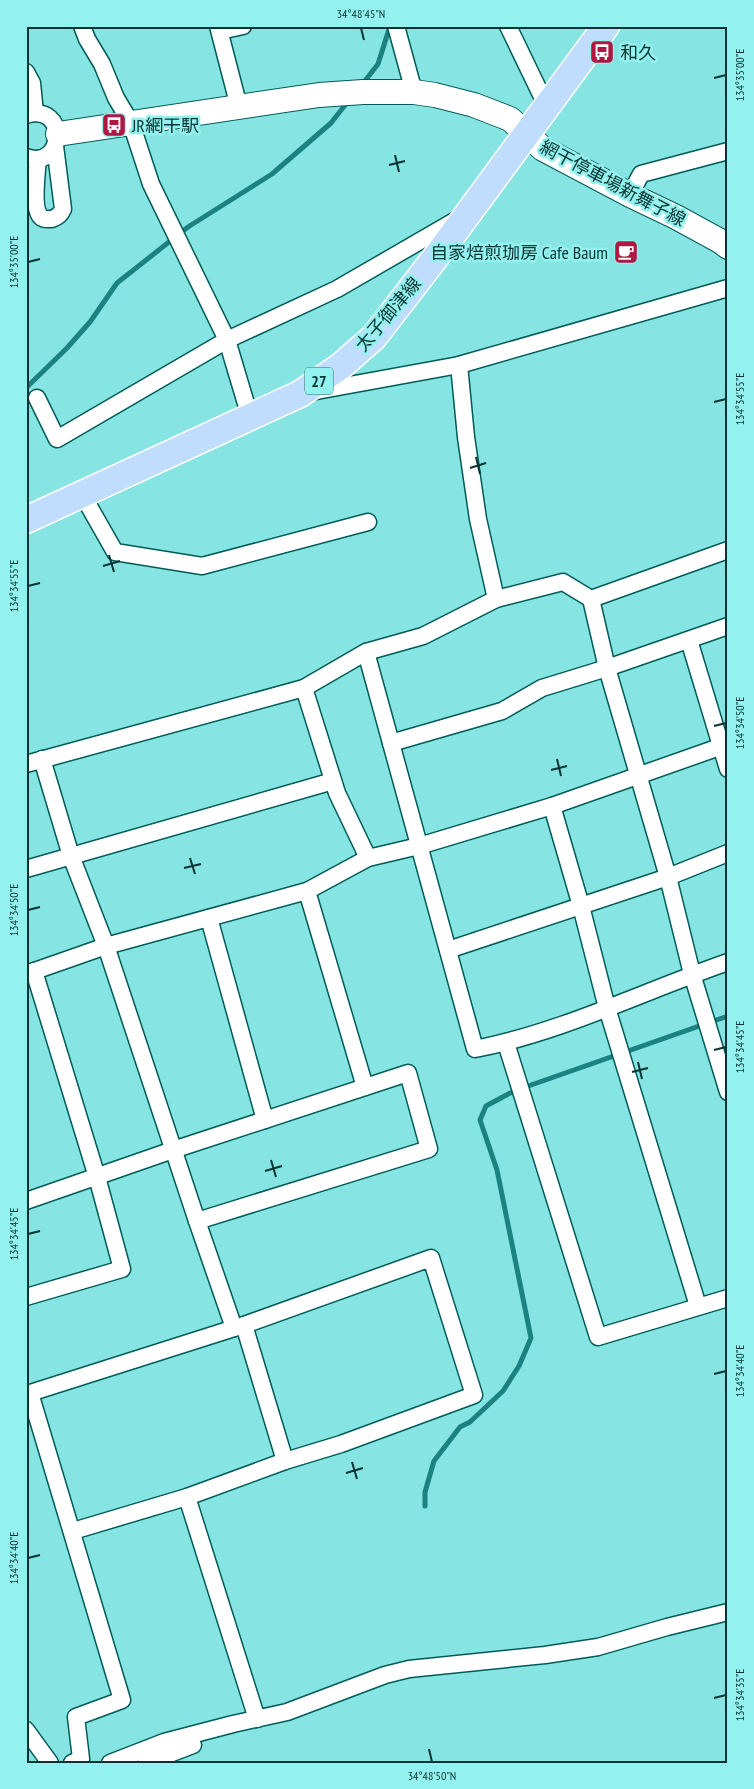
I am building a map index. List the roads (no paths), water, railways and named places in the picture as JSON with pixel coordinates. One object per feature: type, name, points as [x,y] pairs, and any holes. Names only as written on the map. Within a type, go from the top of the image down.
[{"type":"main road","name":"太子御津線","points":[[26,520],[300,394],[341,366],[374,337],[606,26]]},
{"type":"main road","name":"網干停車場新舞子線","points":[[56,140],[131,123],[319,95],[363,92],[414,92],[456,99],[510,119],[543,149],[630,195],[676,216],[728,247]]},
{"type":"street","points":[[82,26],[87,39],[102,64],[116,98],[131,123],[152,184],[227,340],[250,417]]},
{"type":"street","points":[[239,107],[219,29],[243,26]]},
{"type":"street","points":[[396,26],[414,92]]},
{"type":"street","points":[[508,26],[547,107]]},
{"type":"street","points":[[26,72],[32,84],[31,114],[48,117],[53,122],[56,140],[63,209],[61,214],[54,218],[44,219],[40,217],[37,209],[32,158],[45,156],[56,140]]},
{"type":"street","points":[[630,195],[641,174],[728,151]]},
{"type":"street","points":[[37,398],[57,439],[227,340],[337,289],[468,213]]},
{"type":"street","points":[[300,394],[459,365],[728,288]]},
{"type":"street","points":[[459,365],[466,438],[478,519],[496,598]]},
{"type":"street","points":[[82,494],[115,552],[202,566],[368,522]]},
{"type":"street","points":[[591,599],[728,550]]},
{"type":"street","points":[[285,1461],[239,1327],[197,1221],[106,946],[34,761],[304,688],[366,652],[423,636],[496,598],[563,582],[591,599],[607,668],[668,877],[692,974],[728,1092]]},
{"type":"street","points":[[390,743],[502,711],[542,688],[607,668],[728,626]]},
{"type":"street","points":[[689,640],[724,745],[728,769]]},
{"type":"street","points":[[366,652],[475,1049],[506,1043],[607,1008],[692,974],[728,962]]},
{"type":"street","points":[[304,688],[337,792],[368,858]]},
{"type":"street","points":[[26,1297],[122,1269],[97,1177],[30,972],[106,946],[307,891],[368,858],[419,846],[552,806],[724,745]]},
{"type":"street","points":[[26,869],[333,781]]},
{"type":"street","points":[[552,806],[581,906],[607,1008],[698,1306]]},
{"type":"street","points":[[448,950],[668,877],[728,853]]},
{"type":"street","points":[[307,891],[365,1087]]},
{"type":"street","points":[[209,918],[265,1120]]},
{"type":"street","points":[[506,1043],[598,1337],[728,1298]]},
{"type":"street","points":[[26,1201],[173,1150],[408,1073],[429,1149],[197,1221]]},
{"type":"street","points":[[72,1531],[187,1496],[285,1461],[341,1444],[474,1395],[431,1258],[239,1327],[30,1393],[122,1700],[76,1717],[81,1759],[72,1763]]},
{"type":"street","points":[[187,1496],[257,1719]]},
{"type":"street","points":[[110,1763],[164,1742],[287,1712],[385,1675],[409,1669],[545,1655],[598,1647],[728,1612]]},
{"type":"street","points":[[146,1763],[179,1749],[244,1729],[257,1719]]},
{"type":"street","points":[[26,1730],[50,1763]]},
{"type":"waterway","points":[[361,86],[378,64],[390,26]]},
{"type":"waterway","points":[[26,388],[67,348],[90,322],[117,283],[188,227],[272,174],[331,123],[349,100]]},
{"type":"waterway","points":[[425,1506],[425,1492],[434,1461],[460,1427],[470,1422],[503,1391],[519,1366],[531,1338],[497,1170],[480,1120],[486,1106],[514,1091],[728,1016]]},
{"type":"place","name":"和久","points":[[602,52]]},
{"type":"place","name":"JR網干駅","points":[[114,125]]},
{"type":"place","name":"自家焙煎珈房 Cafe Baum","points":[[626,252]]}]
